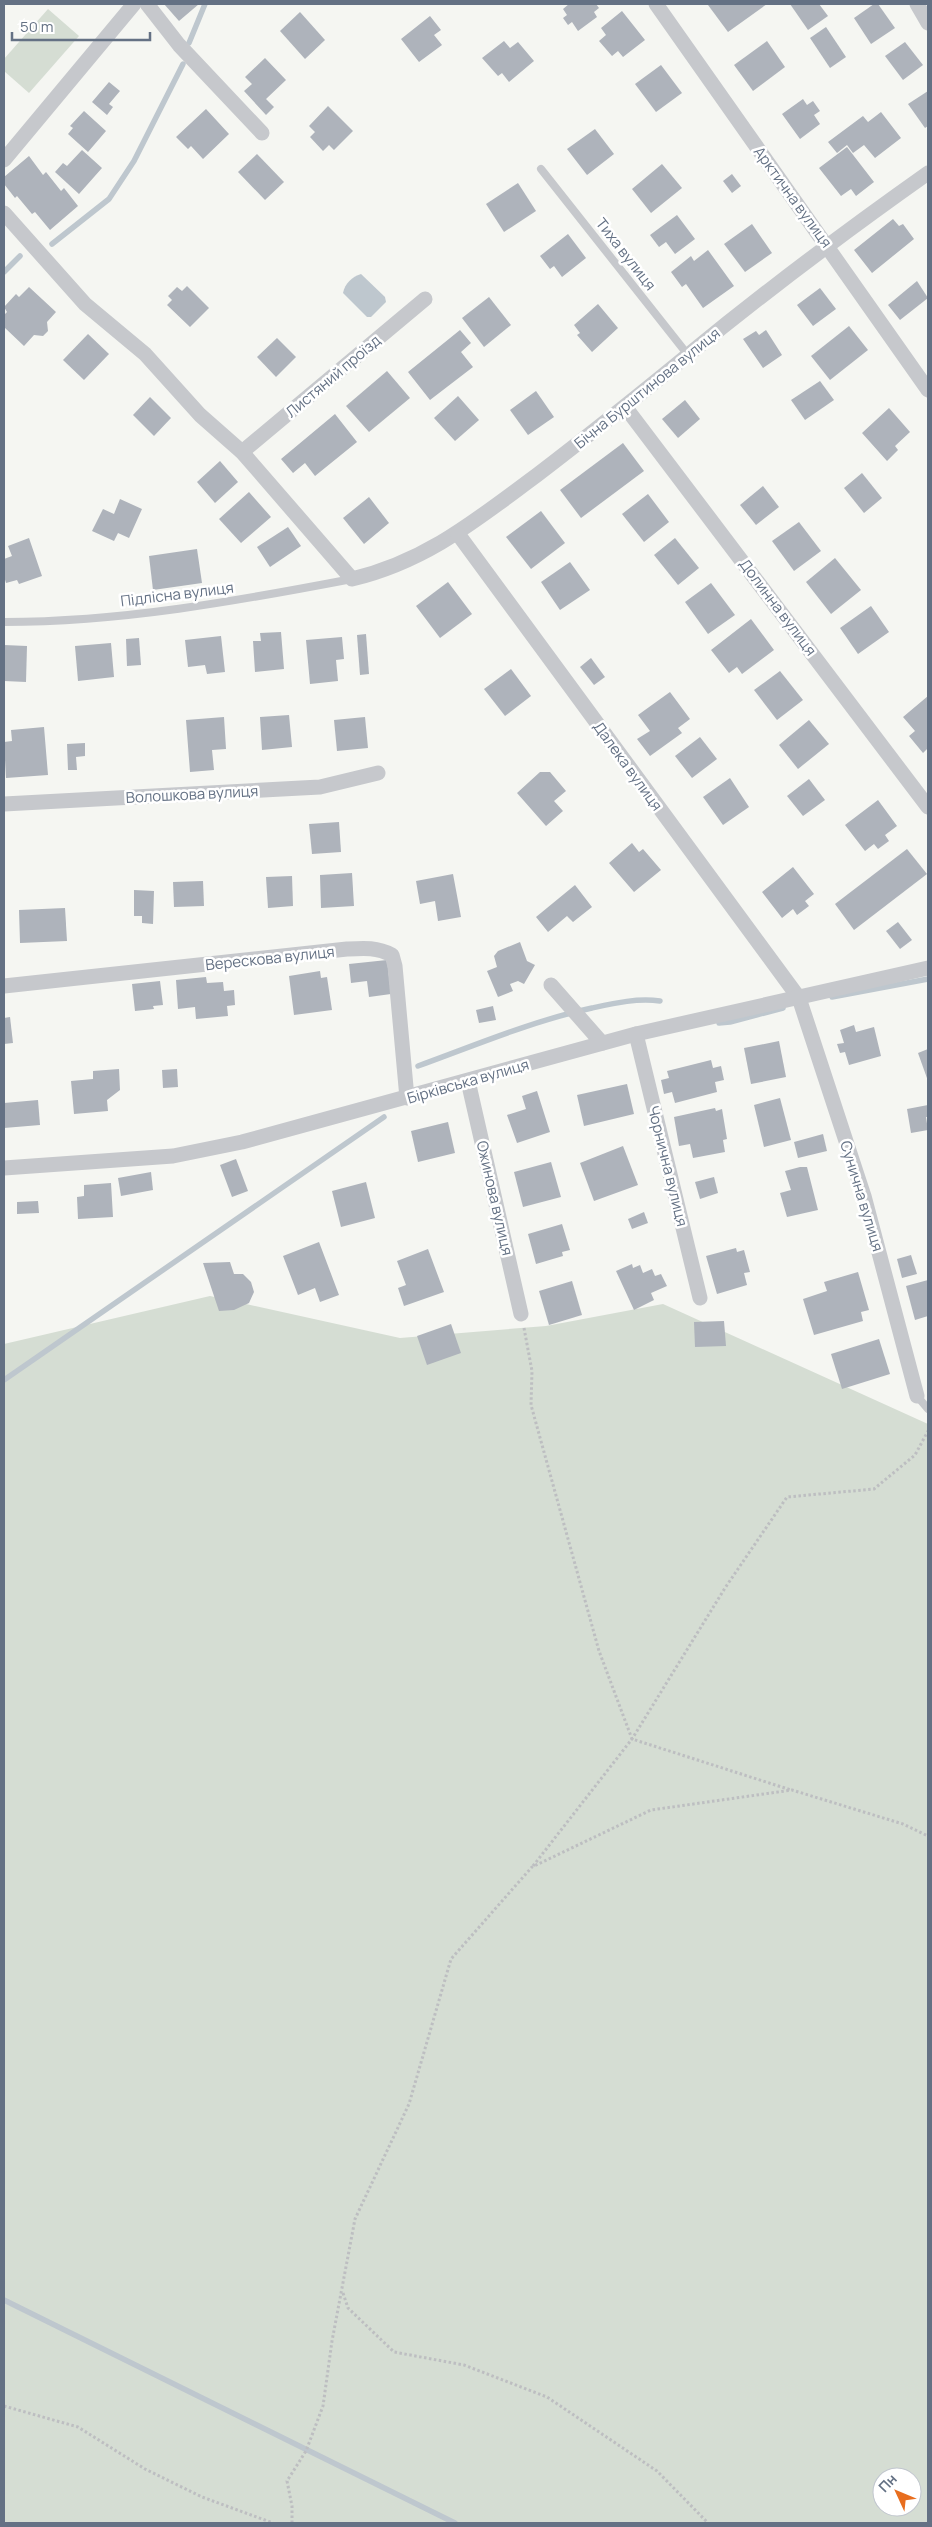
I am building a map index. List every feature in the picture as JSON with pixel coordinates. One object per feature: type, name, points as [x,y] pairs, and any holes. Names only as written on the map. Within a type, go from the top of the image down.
[{"type":"street","points":[[4,160],[134,4]]},
{"type":"street","points":[[147,4],[179,45],[262,133]]},
{"type":"street","name":"Арктична вулиця","points":[[656,4],[827,244],[928,390]]},
{"type":"street","points":[[916,4],[928,22]]},
{"type":"street","name":"Бічна Бурштинова вулиця","points":[[352,579],[380,572],[420,555],[458,534],[626,408],[688,355],[827,244],[928,173]]},
{"type":"street","points":[[4,213],[85,304],[144,354],[200,415],[242,452],[352,579]]},
{"type":"street","name":"Листяний проїзд","points":[[242,452],[424,299]]},
{"type":"street","name":"Долинна вулиця","points":[[626,408],[928,808]]},
{"type":"street","name":"Далека вулиця","points":[[458,534],[799,998]]},
{"type":"street","name":"Волошкова вулиця","points":[[4,804],[320,787],[378,773]]},
{"type":"street","name":"Верескова вулиця","points":[[4,986],[347,949],[366,948],[382,950],[392,956],[395,966],[407,1098]]},
{"type":"street","name":"Бірківська вулиця","points":[[4,1168],[173,1156],[242,1142],[636,1034],[928,968]]},
{"type":"street","points":[[551,985],[602,1043]]},
{"type":"street","name":"Сунична вулиця","points":[[799,998],[864,1196],[918,1396]]},
{"type":"street","name":"Чорнична вулиця","points":[[636,1034],[700,1298]]},
{"type":"street","name":"Ожинова вулиця","points":[[468,1081],[521,1314]]},
{"type":"lane","name":"Тиха вулиця","points":[[541,169],[688,355]]},
{"type":"lane","name":"Підлісна вулиця","points":[[4,622],[87,619],[239,601],[352,579]]},
{"type":"lane","points":[[918,1396],[928,1409]]},
{"type":"path","points":[[521,1314],[532,1371],[531,1406],[599,1651],[632,1739]]},
{"type":"path","points":[[292,2523],[292,2506],[288,2480],[306,2451],[323,2406],[332,2341],[343,2292],[355,2219],[409,2104],[452,1959],[532,1866],[632,1739],[726,1588],[787,1496],[874,1489],[915,1455],[928,1430]]},
{"type":"path","points":[[632,1739],[903,1824],[928,1836]]},
{"type":"path","points":[[532,1866],[651,1810],[792,1790]]},
{"type":"path","points":[[343,2292],[348,2308],[394,2352],[464,2365],[547,2397],[594,2431],[657,2471],[708,2523]]},
{"type":"path","points":[[4,2406],[78,2428],[145,2469],[194,2493],[273,2523]]},
{"type":"shaded area","points":[[48,9],[79,36],[29,93],[4,71],[4,59]]},
{"type":"shaded area","points":[[361,274],[385,297],[386,302],[371,317],[367,317],[343,293],[349,281]]},
{"type":"shaded area","points":[[210,1296],[400,1338],[546,1326],[663,1304],[928,1424],[928,2523],[4,2523],[4,1344]]},
{"type":"building","points":[[164,4],[199,4],[179,21]]},
{"type":"building","points":[[569,4],[596,4],[599,8],[594,12],[597,17],[578,31],[572,22],[568,25],[563,18],[567,15],[563,9]]},
{"type":"building","points":[[767,4],[728,32],[708,5]]},
{"type":"building","points":[[790,4],[819,4],[828,16],[808,30]]},
{"type":"building","points":[[874,4],[878,4],[895,28],[871,44],[854,18]]},
{"type":"building","points":[[622,11],[645,40],[623,57],[618,51],[612,56],[599,41],[606,35],[601,28]]},
{"type":"building","points":[[300,12],[325,40],[305,59],[280,31]]},
{"type":"building","points":[[430,16],[441,30],[434,35],[442,45],[419,62],[401,39]]},
{"type":"building","points":[[826,27],[846,57],[830,68],[810,38]]},
{"type":"building","points":[[504,41],[510,48],[518,42],[534,61],[509,82],[502,73],[498,76],[482,58]]},
{"type":"building","points":[[767,41],[785,67],[753,91],[734,65]]},
{"type":"building","points":[[905,42],[923,65],[903,80],[885,56]]},
{"type":"building","points":[[265,58],[286,80],[266,99],[274,107],[266,115],[244,91],[252,84],[245,77]]},
{"type":"building","points":[[661,65],[682,93],[656,112],[635,84]]},
{"type":"building","points":[[109,82],[120,91],[109,104],[113,107],[107,115],[92,102]]},
{"type":"building","points":[[928,91],[928,126],[925,128],[908,104]]},
{"type":"building","points":[[803,99],[807,105],[813,101],[820,111],[814,115],[820,124],[800,139],[782,114]]},
{"type":"building","points":[[328,106],[353,131],[334,150],[329,145],[323,151],[310,137],[315,132],[309,126]]},
{"type":"building","points":[[206,109],[229,134],[203,159],[191,146],[188,149],[176,137]]},
{"type":"building","points":[[84,111],[106,131],[88,152],[68,134],[73,128],[70,126]]},
{"type":"building","points":[[881,112],[901,138],[875,158],[864,145],[853,153],[847,145],[837,153],[828,142],[863,116],[868,122]]},
{"type":"building","points":[[595,129],[614,154],[587,175],[567,149]]},
{"type":"building","points":[[847,147],[874,182],[856,196],[851,189],[841,196],[819,168]]},
{"type":"building","points":[[82,150],[102,168],[79,194],[55,172],[63,163],[67,166]]},
{"type":"building","points":[[257,154],[284,182],[265,200],[238,172]]},
{"type":"building","points":[[29,156],[43,175],[46,172],[61,191],[64,188],[78,206],[50,230],[35,212],[32,214],[17,196],[15,198],[4,184],[4,177]]},
{"type":"building","points":[[662,164],[682,188],[651,213],[632,189]]},
{"type":"building","points":[[732,174],[741,186],[732,193],[723,181]]},
{"type":"building","points":[[518,183],[536,211],[504,232],[486,204]]},
{"type":"building","points":[[677,215],[695,239],[675,254],[666,242],[659,247],[650,235]]},
{"type":"building","points":[[893,219],[899,226],[903,224],[914,239],[872,273],[854,250]]},
{"type":"building","points":[[752,224],[772,253],[745,272],[724,244]]},
{"type":"building","points":[[568,234],[586,258],[562,277],[554,266],[550,269],[540,256]]},
{"type":"building","points":[[708,250],[734,286],[703,308],[686,284],[682,287],[671,272],[691,256],[694,261]]},
{"type":"building","points":[[917,281],[928,298],[900,320],[888,305]]},
{"type":"building","points":[[187,286],[209,308],[190,327],[167,305],[172,300],[168,296],[177,287],[182,291]]},
{"type":"building","points":[[29,287],[56,312],[47,322],[48,331],[43,336],[34,335],[24,346],[4,327],[4,315],[7,312],[4,307],[16,294],[19,297]]},
{"type":"building","points":[[820,288],[836,309],[813,326],[797,305]]},
{"type":"building","points":[[489,297],[511,325],[484,347],[462,318]]},
{"type":"building","points":[[598,304],[618,328],[592,352],[577,335],[580,333],[574,325]]},
{"type":"building","points":[[849,326],[868,350],[830,380],[811,356]]},
{"type":"building","points":[[460,330],[471,343],[461,352],[473,367],[430,400],[408,372]]},
{"type":"building","points":[[766,330],[782,355],[763,368],[743,339],[756,331],[759,335]]},
{"type":"building","points":[[88,334],[109,354],[84,380],[63,360]]},
{"type":"building","points":[[277,338],[296,357],[276,377],[257,357]]},
{"type":"building","points":[[387,371],[410,398],[369,432],[346,406]]},
{"type":"building","points":[[820,381],[834,400],[805,420],[791,400]]},
{"type":"building","points":[[536,391],[554,417],[528,435],[510,410]]},
{"type":"building","points":[[458,396],[479,420],[455,441],[434,418]]},
{"type":"building","points":[[150,397],[171,418],[154,436],[133,415]]},
{"type":"building","points":[[685,400],[700,419],[678,438],[662,419]]},
{"type":"building","points":[[889,408],[910,432],[895,446],[898,450],[887,461],[862,433]]},
{"type":"building","points":[[335,414],[357,442],[315,476],[305,463],[293,473],[281,459]]},
{"type":"building","points":[[623,443],[644,471],[581,518],[560,490]]},
{"type":"building","points":[[220,461],[238,482],[215,503],[197,482]]},
{"type":"building","points":[[862,473],[882,498],[864,513],[844,488]]},
{"type":"building","points":[[763,486],[779,507],[756,525],[740,505]]},
{"type":"building","points":[[249,492],[271,517],[241,543],[219,519]]},
{"type":"building","points":[[648,494],[669,522],[644,542],[622,514]]},
{"type":"building","points":[[369,497],[389,523],[364,544],[343,518]]},
{"type":"building","points":[[120,499],[142,509],[129,538],[118,533],[114,541],[92,531],[103,509],[114,514]]},
{"type":"building","points":[[541,511],[565,543],[531,569],[506,537]]},
{"type":"building","points":[[799,522],[821,551],[794,571],[772,541]]},
{"type":"building","points":[[288,527],[301,546],[270,567],[257,547]]},
{"type":"building","points":[[29,538],[42,576],[19,584],[17,580],[6,583],[4,559],[12,556],[8,546]]},
{"type":"building","points":[[675,538],[699,568],[678,585],[654,555]]},
{"type":"building","points":[[197,549],[202,583],[153,590],[149,556]]},
{"type":"building","points":[[835,558],[861,590],[831,614],[806,582]]},
{"type":"building","points":[[570,562],[590,590],[560,610],[541,582]]},
{"type":"building","points":[[448,582],[472,614],[440,638],[416,606]]},
{"type":"building","points":[[711,583],[735,615],[708,634],[685,602]]},
{"type":"building","points":[[871,606],[889,632],[858,654],[840,628]]},
{"type":"building","points":[[751,619],[774,650],[742,674],[737,667],[729,673],[711,650]]},
{"type":"building","points":[[281,632],[284,669],[255,672],[253,641],[261,641],[260,633]]},
{"type":"building","points":[[366,634],[369,674],[360,675],[357,635]]},
{"type":"building","points":[[221,636],[225,672],[207,674],[205,665],[188,667],[185,640]]},
{"type":"building","points":[[342,637],[344,659],[336,660],[338,681],[310,684],[306,640]]},
{"type":"building","points":[[139,638],[141,665],[127,666],[126,639]]},
{"type":"building","points":[[111,643],[114,677],[78,681],[75,646]]},
{"type":"building","points":[[4,645],[27,646],[26,682],[4,681]]},
{"type":"building","points":[[591,658],[605,677],[594,685],[580,667]]},
{"type":"building","points":[[511,669],[531,696],[505,716],[484,689]]},
{"type":"building","points":[[780,671],[803,700],[777,720],[754,690]]},
{"type":"building","points":[[670,692],[690,719],[678,728],[682,733],[650,756],[637,739],[650,731],[638,715]]},
{"type":"building","points":[[928,696],[928,748],[923,753],[909,736],[915,731],[903,717]]},
{"type":"building","points":[[289,715],[292,747],[262,750],[260,717]]},
{"type":"building","points":[[224,717],[226,749],[212,750],[214,770],[190,772],[186,720]]},
{"type":"building","points":[[365,717],[368,748],[337,751],[334,720]]},
{"type":"building","points":[[809,720],[829,744],[798,769],[779,745]]},
{"type":"building","points":[[44,727],[48,775],[6,778],[4,742],[12,741],[11,730]]},
{"type":"building","points":[[700,737],[717,759],[692,778],[675,756]]},
{"type":"building","points":[[85,743],[85,756],[76,757],[77,770],[68,770],[67,744]]},
{"type":"building","points":[[540,772],[550,772],[566,791],[554,801],[563,811],[546,826],[517,793]]},
{"type":"building","points":[[730,778],[749,807],[723,825],[703,797]]},
{"type":"building","points":[[809,779],[825,800],[803,816],[787,796]]},
{"type":"building","points":[[878,800],[897,826],[885,835],[889,841],[878,849],[874,844],[865,851],[845,825]]},
{"type":"building","points":[[339,822],[341,852],[312,854],[309,824]]},
{"type":"building","points":[[632,843],[639,852],[643,849],[661,870],[634,892],[609,863]]},
{"type":"building","points":[[907,849],[927,874],[854,930],[835,904]]},
{"type":"building","points":[[793,867],[814,894],[805,901],[809,906],[797,915],[793,909],[782,918],[762,892]]},
{"type":"building","points":[[352,873],[354,906],[321,908],[320,875]]},
{"type":"building","points":[[453,874],[461,917],[438,921],[435,901],[420,904],[416,881]]},
{"type":"building","points":[[292,876],[293,906],[268,908],[266,877]]},
{"type":"building","points":[[203,881],[204,906],[174,907],[173,882]]},
{"type":"building","points":[[575,885],[592,907],[573,922],[567,916],[548,932],[536,917]]},
{"type":"building","points":[[134,890],[154,891],[153,924],[142,923],[142,916],[134,916]]},
{"type":"building","points":[[65,908],[67,941],[20,943],[19,910]]},
{"type":"building","points":[[898,922],[912,940],[900,949],[886,931]]},
{"type":"building","points":[[520,942],[527,961],[535,965],[524,984],[518,981],[510,984],[513,991],[498,997],[487,971],[497,967],[494,956],[498,951]]},
{"type":"building","points":[[387,960],[391,994],[369,997],[367,981],[351,983],[349,964]]},
{"type":"building","points":[[320,971],[321,978],[327,977],[332,1010],[294,1015],[289,976]]},
{"type":"building","points":[[206,977],[207,983],[223,982],[224,991],[234,990],[235,1005],[227,1006],[228,1016],[196,1019],[195,1007],[178,1009],[176,980]]},
{"type":"building","points":[[160,981],[163,1005],[153,1006],[154,1009],[135,1011],[132,984]]},
{"type":"building","points":[[493,1006],[496,1020],[479,1023],[476,1010]]},
{"type":"building","points":[[10,1017],[13,1043],[4,1044],[4,1018]]},
{"type":"building","points":[[854,1025],[856,1032],[874,1027],[881,1056],[849,1065],[845,1052],[840,1053],[837,1044],[844,1043],[840,1030]]},
{"type":"building","points":[[779,1041],[786,1077],[751,1084],[744,1048]]},
{"type":"building","points":[[928,1049],[928,1081],[918,1053]]},
{"type":"building","points":[[711,1060],[713,1068],[721,1066],[724,1080],[715,1082],[717,1092],[675,1103],[672,1092],[664,1094],[661,1080],[669,1078],[667,1071]]},
{"type":"building","points":[[119,1069],[120,1090],[107,1100],[108,1111],[74,1114],[71,1081],[93,1079],[93,1071]]},
{"type":"building","points":[[177,1069],[178,1087],[163,1088],[162,1070]]},
{"type":"building","points":[[627,1084],[634,1114],[584,1126],[577,1095]]},
{"type":"building","points":[[537,1091],[550,1132],[517,1143],[507,1115],[526,1109],[522,1096]]},
{"type":"building","points":[[780,1098],[791,1140],[764,1147],[754,1105]]},
{"type":"building","points":[[38,1100],[40,1125],[4,1128],[4,1103]]},
{"type":"building","points":[[928,1105],[928,1117],[926,1117],[928,1130],[911,1133],[907,1109]]},
{"type":"building","points":[[715,1108],[716,1111],[722,1109],[727,1139],[723,1140],[725,1152],[693,1158],[690,1144],[679,1146],[674,1117]]},
{"type":"building","points":[[448,1122],[455,1153],[418,1162],[411,1131]]},
{"type":"building","points":[[823,1134],[827,1151],[798,1158],[794,1142]]},
{"type":"building","points":[[623,1146],[638,1185],[594,1201],[580,1163]]},
{"type":"building","points":[[236,1159],[248,1191],[232,1197],[220,1165]]},
{"type":"building","points":[[551,1162],[561,1197],[523,1207],[514,1172]]},
{"type":"building","points":[[807,1167],[818,1210],[787,1217],[780,1193],[791,1190],[785,1171]]},
{"type":"building","points":[[151,1172],[153,1190],[121,1196],[118,1178]]},
{"type":"building","points":[[714,1177],[718,1193],[700,1199],[695,1182]]},
{"type":"building","points":[[366,1182],[375,1218],[341,1227],[332,1191]]},
{"type":"building","points":[[111,1183],[113,1217],[78,1219],[77,1197],[84,1196],[84,1185]]},
{"type":"building","points":[[38,1201],[39,1213],[17,1214],[17,1202]]},
{"type":"building","points":[[644,1212],[648,1223],[632,1229],[628,1219]]},
{"type":"building","points":[[562,1224],[570,1250],[562,1252],[563,1256],[536,1264],[528,1234]]},
{"type":"building","points":[[319,1242],[339,1295],[320,1302],[315,1288],[298,1295],[283,1256]]},
{"type":"building","points":[[736,1248],[737,1252],[744,1250],[750,1272],[744,1273],[747,1285],[717,1294],[706,1256]]},
{"type":"building","points":[[428,1249],[444,1292],[404,1306],[398,1288],[406,1285],[397,1261]]},
{"type":"building","points":[[911,1255],[917,1274],[902,1278],[897,1259]]},
{"type":"building","points":[[230,1262],[234,1274],[243,1274],[251,1282],[254,1292],[249,1303],[234,1310],[219,1311],[203,1263]]},
{"type":"building","points":[[632,1264],[633,1268],[640,1265],[643,1273],[652,1269],[655,1276],[661,1274],[667,1286],[651,1293],[654,1300],[634,1310],[616,1271]]},
{"type":"building","points":[[858,1272],[869,1310],[861,1312],[863,1321],[814,1335],[803,1299],[827,1291],[824,1282]]},
{"type":"building","points":[[928,1280],[928,1316],[915,1320],[906,1286]]},
{"type":"building","points":[[572,1281],[582,1315],[549,1325],[539,1291]]},
{"type":"building","points":[[724,1321],[726,1346],[695,1347],[694,1322]]},
{"type":"building","points":[[451,1324],[461,1353],[427,1365],[417,1336]]},
{"type":"building","points":[[879,1339],[890,1374],[842,1389],[831,1354]]},
{"type":"waterway","points":[[189,43],[205,4]]},
{"type":"waterway","points":[[52,244],[109,199],[134,161],[183,64]]},
{"type":"waterway","points":[[4,272],[20,256]]},
{"type":"waterway","points":[[832,997],[928,979]]},
{"type":"waterway","points":[[418,1066],[504,1034],[570,1013],[626,1001],[660,1001]]},
{"type":"waterway","points":[[719,1023],[730,1022],[783,1008]]},
{"type":"waterway","points":[[4,1380],[384,1117]]},
{"type":"waterway","points":[[4,2300],[455,2523]]}]
